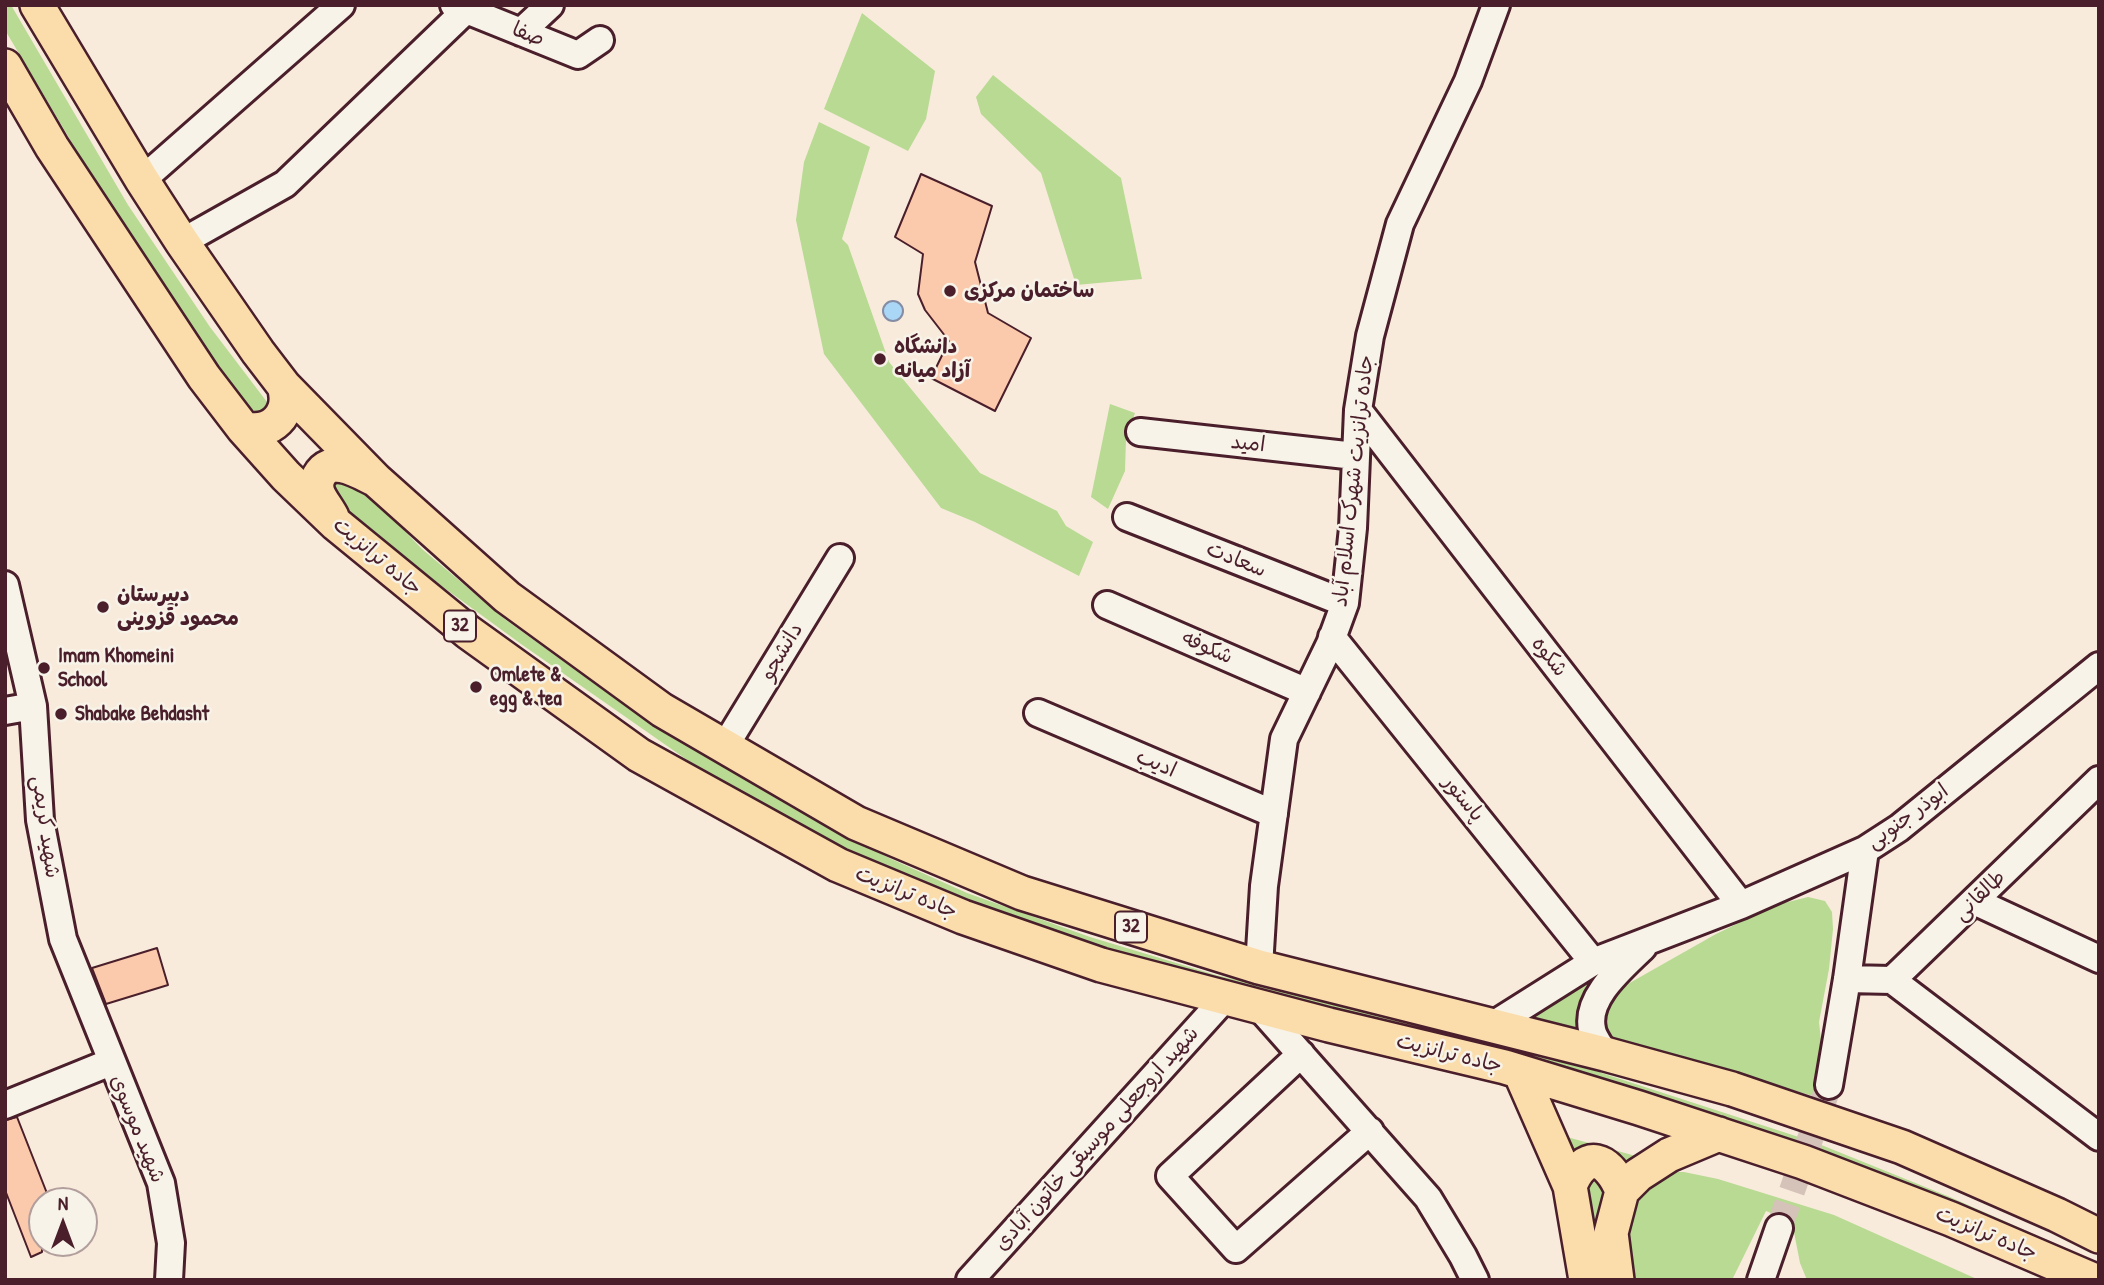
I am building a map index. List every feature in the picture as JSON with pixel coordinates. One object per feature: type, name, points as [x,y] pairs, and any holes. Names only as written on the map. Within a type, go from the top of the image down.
[{"type":"main road","name":"جاده ترانزیت","points":[[39,6],[142,180],[182,242],[284,386],[376,480],[507,597],[662,710],[856,823],[1022,893],[1259,967],[1493,1025],[1732,1089],[1902,1147],[2099,1236]]},
{"type":"main road","name":"جاده ترانزیت","points":[[5,66],[66,169],[204,377],[243,428],[286,476],[336,524],[468,632],[639,755],[838,865],[963,916],[1101,965],[1520,1072],[1803,1162],[1951,1219],[2093,1280]]},
{"type":"main road","points":[[243,428],[266,429],[279,420],[286,408],[284,386]]},
{"type":"main road","points":[[336,524],[317,490],[320,474],[327,468],[340,465],[376,480]]},
{"type":"main road","points":[[1520,1072],[1570,1186],[1586,1280]]},
{"type":"main road","points":[[1617,1280],[1611,1233],[1622,1191],[1638,1175],[1670,1155],[1719,1135]]},
{"type":"main road","points":[[1570,1186],[1580,1167],[1599,1162],[1611,1171],[1622,1191]]},
{"type":"street","points":[[142,180],[341,5]]},
{"type":"street","points":[[521,32],[550,5]]},
{"type":"street","name":"جاده ترانزیت شهرک اسلام آباد","points":[[1259,967],[1264,886],[1284,738],[1332,637],[1345,603],[1353,528],[1358,410],[1370,336],[1400,224],[1468,81],[1492,6]]},
{"type":"street","points":[[182,242],[285,184],[460,8]]},
{"type":"street","name":"صفا","points":[[460,8],[578,55],[600,40]]},
{"type":"street","name":"شکوه","points":[[1358,410],[1741,905]]},
{"type":"street","name":"امید","points":[[1140,432],[1356,456]]},
{"type":"street","name":"سعادت","points":[[1127,517],[1345,603]]},
{"type":"street","name":"دانشجو","points":[[725,746],[839,558]]},
{"type":"street","name":"شهید کریمی","points":[[5,585],[33,706],[40,820],[63,939],[111,1062]]},
{"type":"street","name":"شکوفه","points":[[1107,605],[1307,692]]},
{"type":"street","name":"پاستور","points":[[1332,637],[1593,962]]},
{"type":"street","name":"ابوذر جنوبی","points":[[1493,1025],[1593,962],[1741,905],[1864,850],[1899,828],[2097,672]]},
{"type":"street","points":[[5,711],[33,706]]},
{"type":"street","name":"ادیب","points":[[1038,713],[1274,814]]},
{"type":"street","name":"طالقانی","points":[[1892,980],[2099,780]]},
{"type":"street","points":[[1829,1085],[1847,979],[1864,850]]},
{"type":"street","points":[[1974,901],[2099,959]]},
{"type":"street","points":[[1605,1054],[1591,1030],[1593,1010],[1606,984],[1652,939]]},
{"type":"street","points":[[1847,979],[1892,980],[2099,1138]]},
{"type":"street","name":"شهید اروجعلی موسیقی خاتون آبادی","points":[[970,1280],[1225,998]]},
{"type":"street","points":[[1258,1006],[1428,1198],[1475,1280]]},
{"type":"street","points":[[1301,1054],[1170,1176],[1236,1249],[1370,1131]]},
{"type":"street","points":[[5,1105],[111,1062]]},
{"type":"street","name":"شهید موسوی","points":[[111,1062],[161,1183],[171,1242],[169,1280]]},
{"type":"street","points":[[1761,1280],[1779,1228]]},
{"type":"green space","points":[[5,5],[11,5],[128,205],[210,327],[267,402],[269,407],[260,414],[247,407],[154,281],[5,30]]},
{"type":"green space","points":[[862,13],[935,71],[926,119],[908,151],[824,109]]},
{"type":"green space","points":[[993,75],[1121,178],[1142,279],[1076,285],[1041,173],[981,114],[976,97]]},
{"type":"green space","points":[[819,122],[870,147],[842,239],[848,245],[889,362],[980,473],[1057,511],[1066,526],[1093,542],[1079,576],[975,522],[941,508],[824,354],[796,220],[804,162]]},
{"type":"green space","points":[[1110,404],[1135,413],[1126,439],[1125,471],[1108,509],[1091,497]]},
{"type":"green space","points":[[330,477],[358,483],[422,549],[506,620],[631,710],[789,806],[889,858],[967,893],[1090,937],[1216,975],[1537,1052],[1814,1142],[1950,1197],[2099,1263],[2099,1275],[1015,922],[866,860],[693,764],[521,644],[432,579],[338,503]]},
{"type":"green space","points":[[1808,897],[1825,901],[1832,912],[1833,929],[1819,1022],[1822,1050],[1813,1096],[1604,1039],[1600,1032],[1606,1006],[1619,989],[1716,934],[1776,905]]},
{"type":"green space","points":[[1607,962],[1584,1040],[1512,1021]]},
{"type":"green space","points":[[1567,1137],[1643,1158],[1631,1167],[1575,1161]]},
{"type":"green space","points":[[1595,1168],[1605,1180],[1600,1280],[1586,1191]]},
{"type":"green space","points":[[1666,1172],[1684,1172],[1718,1179],[1834,1215],[1979,1280],[1807,1280],[1800,1263],[1792,1222],[1766,1211],[1732,1280],[1632,1280],[1625,1250],[1632,1195]]},
{"type":"water","points":[[889,301],[897,301],[903,311],[897,321],[889,321],[883,315],[883,307]]},
{"type":"building","name":"ساختمان مرکزی","points":[[921,174],[992,206],[975,262],[988,313],[1031,338],[995,411],[931,378],[949,341],[925,310],[918,294],[923,254],[895,237]]},
{"type":"building","points":[[157,948],[168,985],[106,1004],[92,968]]},
{"type":"building","points":[[17,1117],[44,1187],[28,1187],[28,1249],[5,1190],[5,1120]]},
{"type":"tunnel","points":[[1779,1228],[1829,1085]]},
{"type":"place","name":"ساختمان مرکزی","points":[[950,291]]},
{"type":"place","name":"دانشگاه آزاد میانه","points":[[880,359]]},
{"type":"place","name":"دبیرستان محمود قزوینی","points":[[103,607]]},
{"type":"place","name":"Imam Khomeini School","points":[[44,668]]},
{"type":"place","name":"Omlete & egg & tea","points":[[476,687]]},
{"type":"place","name":"Shabake Behdasht","points":[[61,714]]}]
